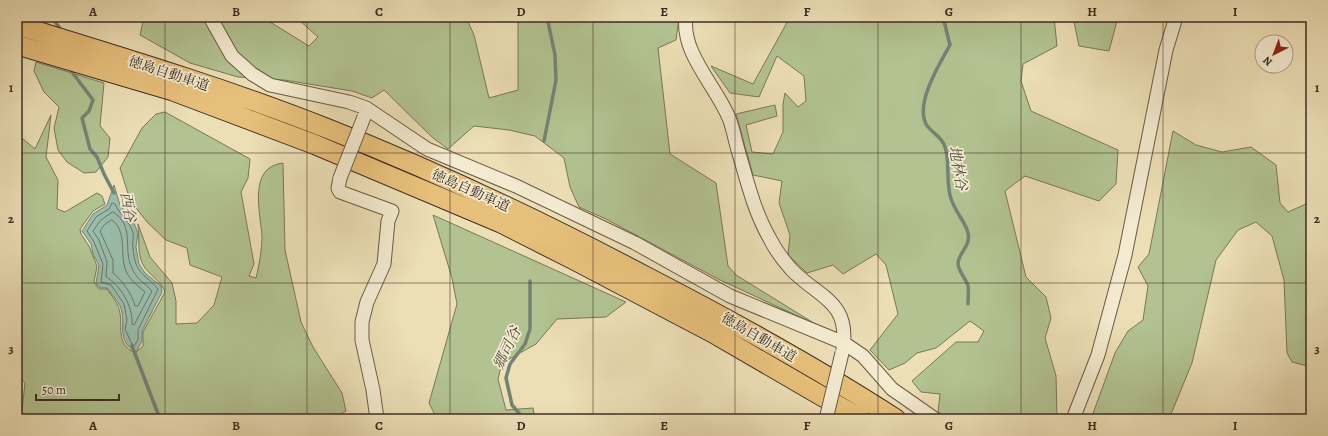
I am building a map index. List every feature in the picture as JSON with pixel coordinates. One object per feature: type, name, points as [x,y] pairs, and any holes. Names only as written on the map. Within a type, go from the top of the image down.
[{"type":"highway","name":"徳島自動車道","points":[[17,25],[176,83],[316,145],[501,223],[713,333],[861,419]]},
{"type":"highway","name":"徳島自動車道","points":[[17,45],[176,83],[324,127],[409,162],[506,205],[728,319],[864,398],[896,419]]},
{"type":"street","points":[[17,25],[24,17]]},
{"type":"street","points":[[210,17],[232,56],[252,74],[270,85],[349,102],[427,149],[516,186],[621,236],[730,296],[863,356],[892,389],[935,419]]},
{"type":"street","points":[[686,17],[685,28],[690,50],[716,91],[729,119],[754,204],[770,239],[791,269],[838,310],[845,327],[843,348],[826,419]]},
{"type":"street","points":[[1073,419],[1098,355],[1125,254],[1166,50],[1176,17]]},
{"type":"street","points":[[365,113],[340,178],[338,188],[340,192],[392,211],[388,221],[384,264],[368,302],[362,322],[362,340],[373,390],[377,419]]},
{"type":"green space","points":[[144,17],[262,17],[309,46],[318,37],[300,21],[301,17],[466,17],[474,35],[489,98],[518,90],[518,17],[679,17],[676,40],[658,48],[670,154],[716,183],[728,266],[736,275],[817,325],[718,279],[606,219],[579,207],[570,187],[564,158],[535,136],[509,130],[474,126],[448,149],[433,138],[384,90],[372,98],[352,91],[284,80],[238,77],[190,63],[140,35]]},
{"type":"green space","points":[[790,17],[1054,17],[1057,46],[1023,64],[1021,81],[1031,111],[1118,150],[1116,184],[1099,201],[1025,176],[1005,191],[1026,277],[1046,297],[1051,318],[1045,338],[1056,376],[1057,419],[950,419],[938,412],[940,394],[921,392],[912,381],[956,342],[978,342],[984,331],[970,321],[936,348],[917,353],[905,363],[889,370],[870,350],[898,314],[886,265],[876,254],[843,274],[833,265],[807,273],[788,255],[790,235],[779,203],[782,181],[753,175],[736,114],[775,105],[777,116],[746,125],[752,152],[773,154],[783,132],[783,104],[785,93],[798,107],[806,101],[804,76],[777,56],[759,97],[730,93],[711,66],[753,84]]},
{"type":"green space","points":[[1073,17],[1118,17],[1109,51],[1079,46]]},
{"type":"green space","points":[[36,62],[104,83],[100,126],[110,138],[108,157],[96,172],[84,173],[67,162],[58,150],[54,128],[59,107],[44,92],[34,71]]},
{"type":"green space","points":[[165,112],[250,159],[248,178],[241,192],[254,264],[249,276],[256,278],[262,241],[259,203],[260,181],[272,166],[283,163],[285,250],[301,322],[313,347],[342,393],[346,411],[332,419],[21,419],[25,383],[17,375],[17,134],[35,149],[51,115],[46,157],[58,180],[57,209],[65,212],[97,193],[102,196],[105,204],[93,211],[80,229],[97,266],[94,282],[99,289],[107,289],[117,304],[120,315],[122,339],[128,349],[135,353],[143,346],[143,332],[165,292],[156,279],[145,268],[140,258],[138,224],[150,257],[172,283],[176,301],[176,324],[197,323],[214,305],[222,277],[190,265],[187,248],[166,240],[147,222],[130,200],[120,168],[142,128],[156,114]]},
{"type":"green space","points":[[1173,131],[1196,145],[1222,152],[1251,147],[1276,165],[1280,203],[1288,212],[1306,204],[1311,208],[1311,367],[1292,362],[1287,353],[1284,280],[1272,236],[1256,222],[1238,230],[1216,260],[1192,363],[1169,419],[1091,419],[1115,353],[1128,331],[1143,320],[1148,286],[1138,267],[1149,254]]},
{"type":"green space","points":[[433,215],[626,302],[606,317],[557,319],[536,344],[502,363],[498,379],[506,410],[533,408],[535,419],[437,419],[429,403],[457,304],[452,278]]},
{"type":"water","points":[[114,185],[120,205],[133,221],[138,233],[136,247],[139,264],[145,273],[161,286],[162,292],[142,331],[142,341],[136,352],[126,342],[124,337],[122,312],[119,304],[107,288],[100,288],[96,283],[99,265],[93,254],[91,244],[82,231],[93,214],[107,205]]},
{"type":"waterway","name":"西谷","points":[[51,17],[63,32]]},
{"type":"waterway","name":"郷司谷","points":[[544,141],[556,80],[555,55],[547,17]]},
{"type":"waterway","name":"地林谷","points":[[939,17],[944,21],[950,45],[930,83],[926,95],[923,115],[926,124],[944,143],[950,195],[968,233],[968,242],[960,256],[958,263],[959,269],[968,286],[968,304]]},
{"type":"waterway","name":"西谷","points":[[69,68],[93,100],[89,111],[82,118],[90,149],[97,157],[114,193]]},
{"type":"waterway","name":"郷司谷","points":[[524,419],[512,405],[506,378],[510,364],[525,344],[530,329],[530,281]]},
{"type":"waterway","name":"西谷","points":[[132,346],[160,419]]}]
